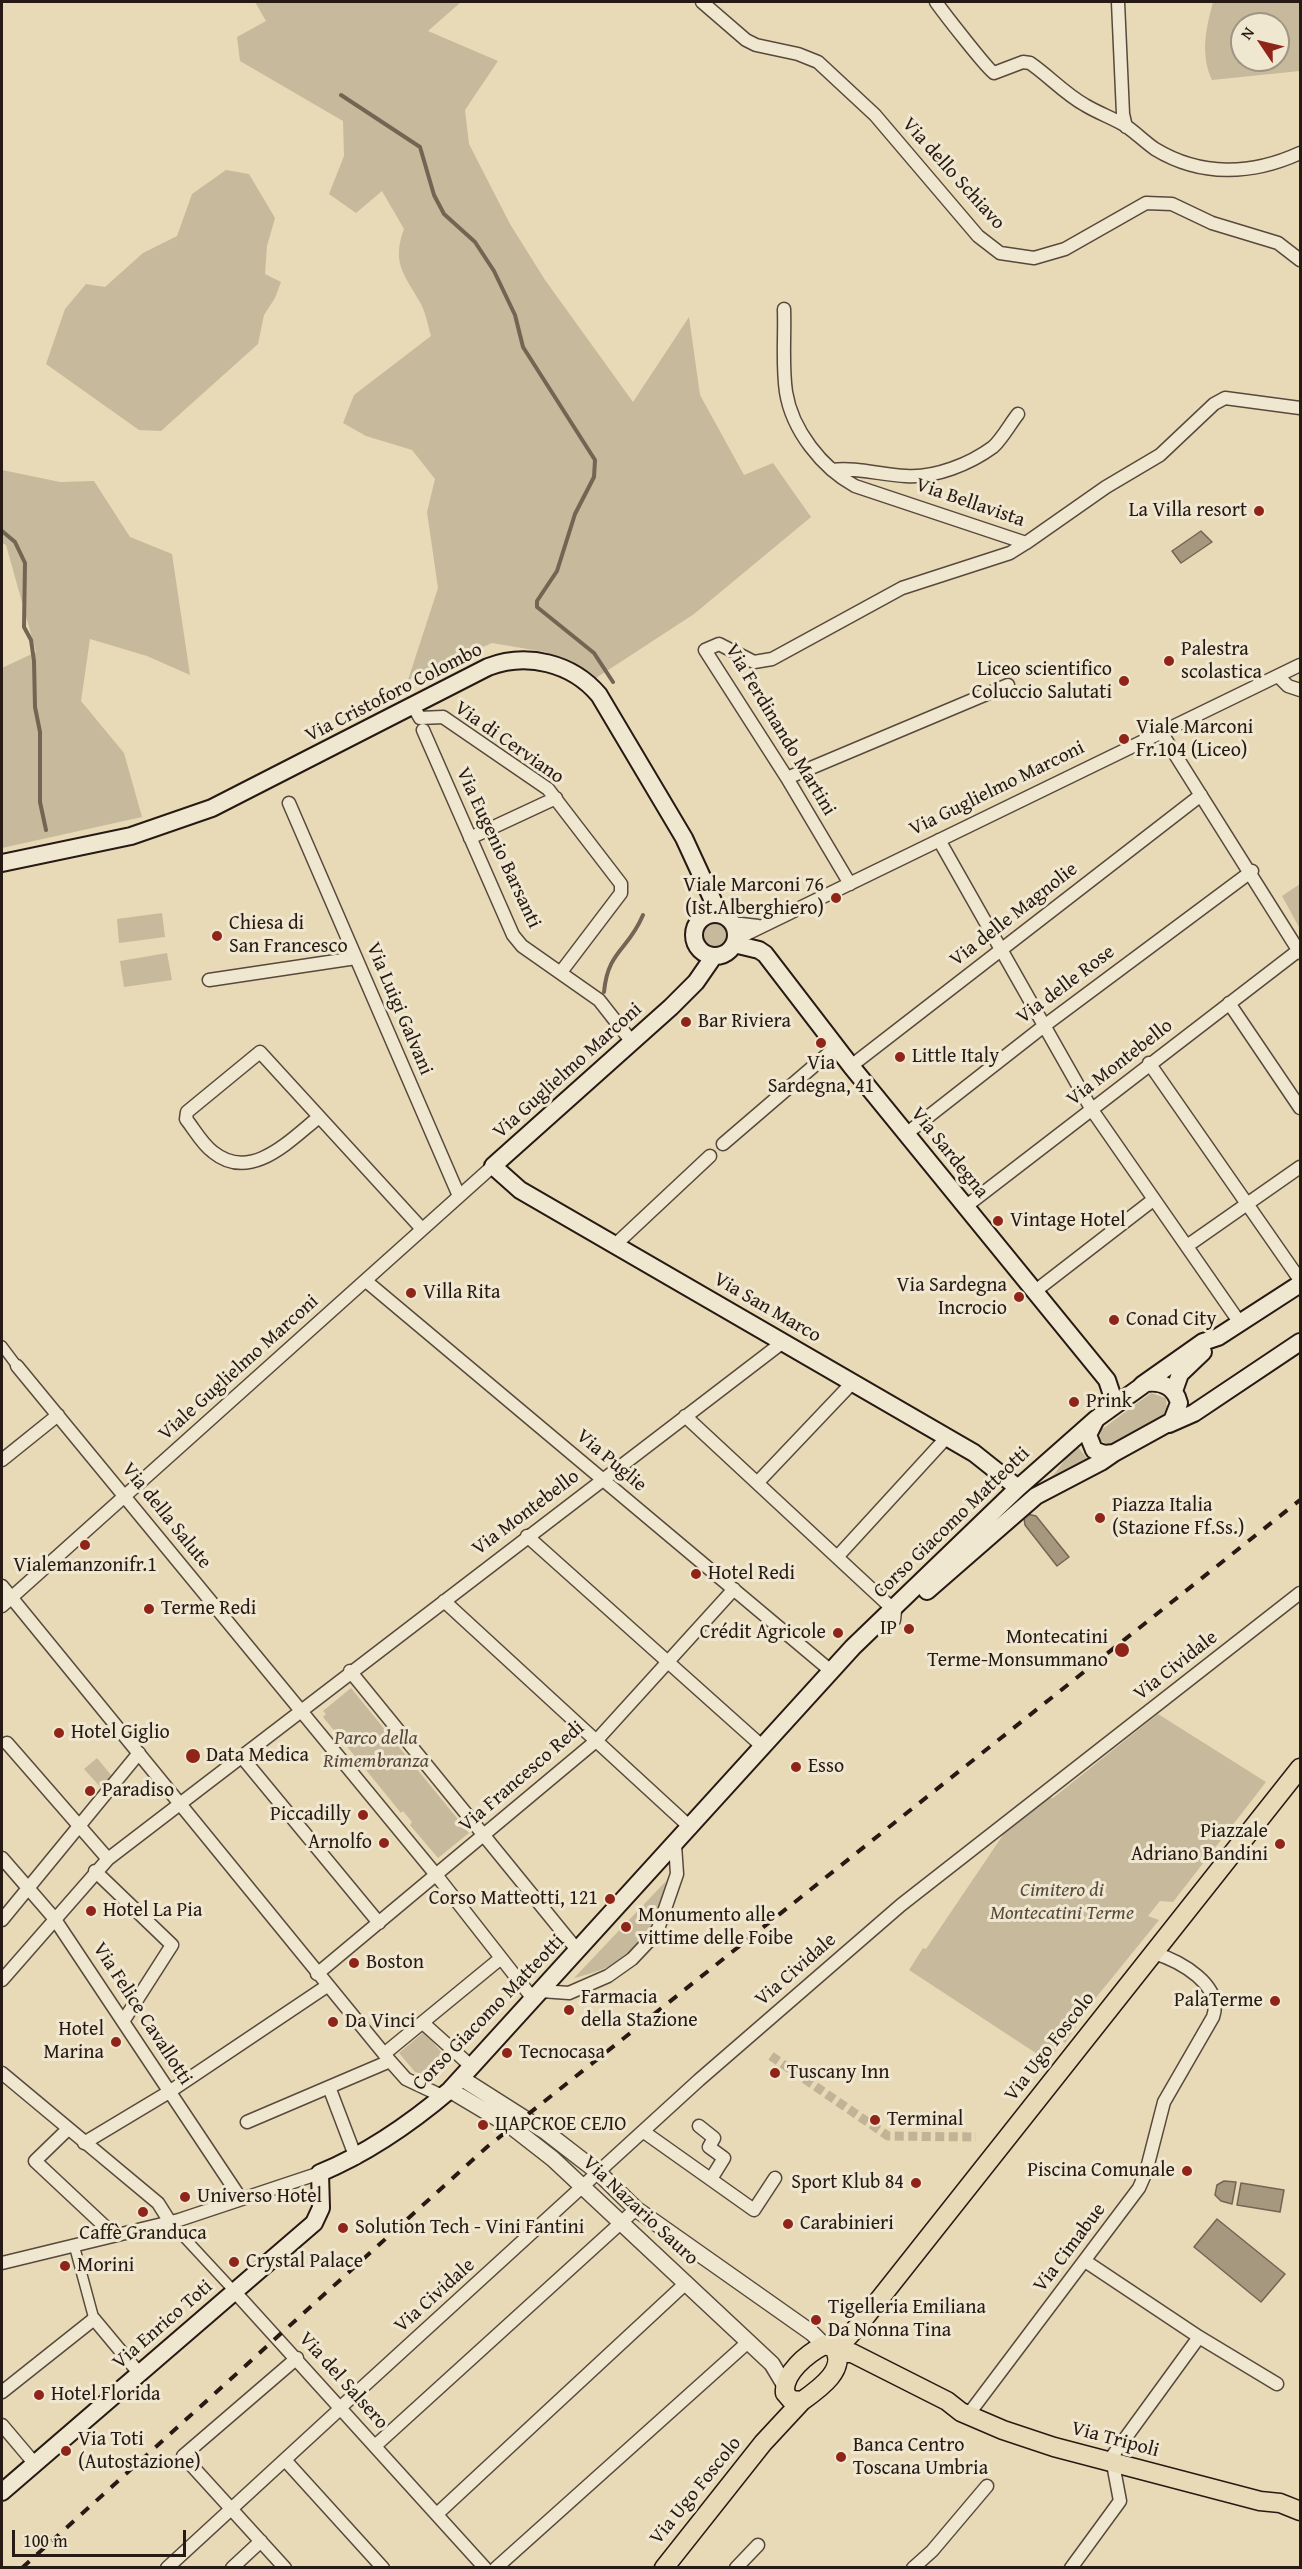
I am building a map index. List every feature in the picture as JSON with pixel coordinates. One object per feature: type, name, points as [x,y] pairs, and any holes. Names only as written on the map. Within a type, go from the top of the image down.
[{"type":"main road","name":"Via Cristoforo Colombo","points":[[2,863],[131,836],[177,822],[212,808],[488,667],[506,661],[544,662],[581,678],[605,703],[684,838],[703,882],[731,931]]},
{"type":"main road","points":[[698,922],[703,882]]},
{"type":"main road","points":[[698,922],[710,914],[731,931]]},
{"type":"main road","name":"Via Guglielmo Marconi","points":[[671,1007],[692,972],[694,933],[698,922]]},
{"type":"main road","name":"Via Guglielmo Marconi","points":[[493,1167],[671,1007],[696,982],[714,956],[726,953],[731,931]]},
{"type":"main road","name":"Via Sardegna","points":[[731,931],[765,954],[851,1066],[1107,1380],[1112,1395],[1111,1407]]},
{"type":"main road","points":[[695,944],[703,953],[714,956]]},
{"type":"main road","name":"Via San Marco","points":[[493,1167],[520,1190],[948,1437],[996,1467],[1018,1488]]},
{"type":"main road","points":[[1141,1386],[1175,1382],[1218,1336],[1300,1282]]},
{"type":"main road","points":[[1175,1382],[1197,1401],[1222,1392],[1300,1342]]},
{"type":"main road","points":[[1164,1426],[1177,1414],[1175,1382]]},
{"type":"main road","name":"Corso Giacomo Matteotti","points":[[893,1614],[1018,1488],[1096,1419],[1141,1386],[1175,1382]]},
{"type":"main road","name":"Corso Giacomo Matteotti","points":[[320,2173],[356,2158],[398,2131],[456,2083],[691,1828],[836,1666],[893,1614],[1035,1496],[1164,1426],[1194,1413],[1222,1392]]},
{"type":"main road","points":[[1096,1419],[1089,1430],[1089,1443],[1100,1453],[1114,1453]]},
{"type":"main road","name":"Via Ugo Foscolo","points":[[831,2354],[859,2325],[1300,1768]]},
{"type":"main road","name":"Via Enrico Toti","points":[[2,2493],[319,2216],[321,2208],[320,2173]]},
{"type":"main road","points":[[813,2351],[831,2354],[802,2401],[763,2443],[782,2410],[784,2389],[813,2351]]},
{"type":"main road","name":"Via Tripoli","points":[[831,2354],[851,2366],[943,2409],[964,2413],[1044,2444],[1260,2501]]},
{"type":"main road","points":[[784,2389],[791,2400],[802,2401]]},
{"type":"main road","name":"Via Ugo Foscolo","points":[[664,2568],[763,2443]]},
{"type":"main road","points":[[1260,2501],[1280,2503],[1300,2511]]},
{"type":"main road","points":[[1260,2501],[1300,2524]]},
{"type":"street","name":"Via dello Schiavo","points":[[702,2],[746,40],[756,45],[798,54],[818,62],[875,116],[978,236],[1000,253],[1034,258],[1065,249],[1146,203],[1172,204],[1212,223],[1278,243],[1300,260]]},
{"type":"street","points":[[936,2],[972,46],[987,70],[1000,72],[1023,62],[1030,63],[1083,105],[1126,127],[1155,149],[1202,169],[1220,171],[1269,164],[1300,153]]},
{"type":"street","points":[[1118,2],[1123,114],[1126,127]]},
{"type":"street","name":"Via Bellavista","points":[[784,309],[786,392],[791,413],[815,452],[832,470],[855,486],[1026,543],[1107,487],[1160,455],[1214,404],[1225,398],[1300,408]]},
{"type":"street","points":[[832,470],[843,469],[907,477],[933,474],[956,466],[994,446],[1017,414]]},
{"type":"street","name":"Via Ferdinando Martini","points":[[850,884],[787,778],[705,650],[719,644],[754,662],[772,659],[902,588],[1010,553],[1026,543]]},
{"type":"street","name":"Via Guglielmo Marconi","points":[[731,931],[759,926],[850,884],[1300,665]]},
{"type":"street","points":[[1279,677],[1288,686],[1300,690]]},
{"type":"street","points":[[787,778],[1008,685]]},
{"type":"street","name":"Via di Cerviano","points":[[413,706],[421,718],[443,717],[532,778],[556,798],[622,889],[561,972]]},
{"type":"street","name":"Via Eugenio Barsanti","points":[[423,730],[517,941],[599,1000],[632,1042]]},
{"type":"street","points":[[1161,732],[1252,871],[1300,952]]},
{"type":"street","name":"Via delle Magnolie","points":[[851,1066],[1201,795]]},
{"type":"street","points":[[470,838],[556,798]]},
{"type":"street","name":"Via Luigi Galvani","points":[[289,803],[459,1196]]},
{"type":"street","points":[[939,840],[1092,1110],[1240,1323]]},
{"type":"street","name":"Via delle Rose","points":[[906,1134],[1044,1026],[1252,871]]},
{"type":"street","name":"Via Montebello","points":[[965,1207],[1092,1110],[1149,1063],[1300,952]]},
{"type":"street","points":[[209,980],[356,958]]},
{"type":"street","points":[[1229,1003],[1300,1108]]},
{"type":"street","points":[[723,1144],[836,1047]]},
{"type":"street","points":[[319,1117],[272,1154],[252,1163],[235,1163],[212,1152],[186,1119],[187,1112],[260,1052],[422,1230]]},
{"type":"street","points":[[1149,1063],[1300,1282]]},
{"type":"street","points":[[616,1244],[710,1156]]},
{"type":"street","name":"Viale Guglielmo Marconi","points":[[6,1602],[493,1167]]},
{"type":"street","points":[[1186,1246],[1300,1167]]},
{"type":"street","points":[[1034,1292],[1153,1200]]},
{"type":"street","name":"Via Puglie","points":[[366,1281],[734,1589],[836,1666]]},
{"type":"street","name":"Via Montebello","points":[[179,1802],[783,1342]]},
{"type":"street","name":"Via della Salute","points":[[2,1346],[501,1958],[537,1995]]},
{"type":"street","points":[[758,1482],[853,1382]]},
{"type":"street","points":[[2,1460],[58,1415]]},
{"type":"street","points":[[686,1416],[838,1556],[893,1614]]},
{"type":"street","points":[[838,1556],[948,1437]]},
{"type":"street","points":[[527,1536],[763,1747]]},
{"type":"street","points":[[2,1586],[6,1602],[139,1753],[317,1974],[406,2079],[456,2083]]},
{"type":"street","name":"Via Francesco Redi","points":[[317,1974],[596,1741],[666,1661],[734,1589]]},
{"type":"street","name":"Via Cividale","points":[[167,2568],[644,2132],[901,1905],[1300,1593]]},
{"type":"street","points":[[444,1601],[691,1828]]},
{"type":"street","points":[[350,1671],[578,1952]]},
{"type":"street","points":[[7,1743],[80,1824],[108,1859]]},
{"type":"street","points":[[2,1920],[139,1753]]},
{"type":"street","points":[[240,1756],[379,1923]]},
{"type":"street","points":[[2,1980],[95,1871],[179,1802]]},
{"type":"street","points":[[537,1995],[569,1993],[608,1976],[632,1959],[648,1942],[658,1929],[677,1874],[675,1845]]},
{"type":"street","name":"Via Felice Cavallotti","points":[[2,1858],[54,1917],[241,2199]]},
{"type":"street","points":[[95,1871],[172,1945],[124,2020]]},
{"type":"street","name":"Via Cimabue","points":[[964,2413],[1085,2261],[1142,2183],[1164,2102],[1215,2010],[1215,1998],[1207,1986],[1180,1964],[1154,1953]]},
{"type":"street","points":[[247,2122],[329,2087],[387,2058],[423,2023],[501,1958]]},
{"type":"street","points":[[84,2143],[170,2092],[327,1986]]},
{"type":"street","points":[[423,2023],[456,2083]]},
{"type":"street","points":[[4,2079],[158,2204],[171,2222]]},
{"type":"street","name":"Via Nazario Sauro","points":[[456,2083],[546,2132],[599,2173],[636,2209]]},
{"type":"street","name":"Via Nazario Sauro","points":[[456,2083],[512,2127],[623,2222],[747,2343],[772,2364],[784,2389]]},
{"type":"street","points":[[329,2087],[356,2158]]},
{"type":"street","points":[[699,2126],[714,2138],[709,2147],[724,2158],[711,2179]]},
{"type":"street","points":[[68,2129],[35,2161],[114,2235]]},
{"type":"street","points":[[644,2132],[754,2210],[775,2178]]},
{"type":"street","name":"Corso Giacomo Matteotti","points":[[2,2263],[171,2222],[320,2173]]},
{"type":"street","points":[[375,2446],[636,2209],[812,2333],[831,2354]]},
{"type":"street","name":"Via del Salsero","points":[[171,2222],[297,2358],[485,2568]]},
{"type":"street","points":[[74,2245],[94,2319],[139,2373]]},
{"type":"street","points":[[1085,2261],[1199,2337],[1277,2385]]},
{"type":"street","points":[[436,2514],[686,2283]]},
{"type":"street","points":[[2,2391],[94,2319]]},
{"type":"street","points":[[1071,2568],[1120,2501],[1111,2463],[1199,2337]]},
{"type":"street","points":[[496,2568],[747,2343]]},
{"type":"street","points":[[285,2568],[183,2456],[297,2358]]},
{"type":"street","points":[[2,2425],[35,2464]]},
{"type":"street","points":[[285,2460],[383,2568]]},
{"type":"street","points":[[913,2568],[932,2551],[987,2486]]},
{"type":"street","points":[[232,2568],[261,2541]]},
{"type":"street","points":[[736,2568],[758,2545]]},
{"type":"green space","points":[[255,2],[461,2],[428,31],[498,61],[465,110],[469,144],[510,224],[545,280],[633,402],[689,317],[700,395],[744,475],[773,463],[811,517],[694,614],[596,678],[545,652],[492,643],[408,680],[438,588],[427,512],[435,479],[412,450],[366,436],[343,423],[354,395],[431,336],[423,308],[405,277],[399,260],[400,241],[404,229],[382,191],[356,213],[329,194],[344,156],[343,121],[240,61],[237,37],[266,21]]},
{"type":"green space","points":[[1213,2],[1300,2],[1300,71],[1212,80],[1206,60],[1206,31]]},
{"type":"green space","points":[[226,170],[249,174],[275,218],[267,246],[265,274],[281,282],[275,298],[264,315],[258,344],[161,431],[139,430],[46,364],[65,309],[86,284],[105,287],[143,253],[177,236],[192,194]]},
{"type":"green space","points":[[2,470],[60,482],[94,481],[130,537],[172,554],[190,675],[147,656],[90,639],[81,701],[124,753],[142,817],[2,848],[2,668],[36,652],[6,545],[2,543]]},
{"type":"green space","points":[[1300,884],[1300,929],[1282,896]]},
{"type":"green space","points":[[162,913],[165,937],[119,943],[117,919]]},
{"type":"green space","points":[[714,922],[723,926],[727,935],[723,944],[714,948],[705,944],[701,935],[705,926]]},
{"type":"green space","points":[[167,953],[172,980],[124,987],[120,961]]},
{"type":"green space","points":[[1151,1393],[1166,1398],[1167,1411],[1163,1415],[1110,1445],[1099,1440],[1101,1430]]},
{"type":"green space","points":[[1074,1447],[1078,1447],[1089,1461],[1045,1482],[1056,1472]]},
{"type":"green space","name":"Parco della Rimembranza","points":[[351,1688],[469,1833],[438,1858],[410,1825],[412,1822],[403,1811],[401,1813],[323,1717],[326,1714],[323,1711]]},
{"type":"green space","name":"Cimitero di Montecatini Terme","points":[[1158,1714],[1266,1782],[1173,1902],[1160,1901],[1148,1916],[1159,1920],[1090,2005],[1065,2043],[1062,2040],[1048,2061],[909,1970],[923,1948],[926,1949],[1007,1829],[1045,1797],[1053,1798]]},
{"type":"green space","points":[[97,1758],[111,1775],[128,1761],[104,1791],[84,1769]]},
{"type":"green space","points":[[666,1881],[656,1920],[638,1947],[611,1965],[574,1978]]},
{"type":"green space","points":[[424,2032],[450,2062],[436,2077],[415,2072],[399,2053]]},
{"type":"shaded area","points":[[1201,531],[1212,542],[1181,563],[1172,551]]},
{"type":"shaded area","points":[[1027,1514],[1036,1516],[1069,1557],[1057,1566],[1025,1525],[1024,1518]]},
{"type":"shaded area","points":[[1224,2181],[1236,2182],[1232,2204],[1221,2201],[1215,2195],[1217,2185]]},
{"type":"shaded area","points":[[1241,2183],[1284,2190],[1280,2212],[1237,2205]]},
{"type":"shaded area","points":[[1217,2219],[1285,2274],[1261,2302],[1194,2247]]},
{"type":"waterway","points":[[341,95],[420,147],[434,195],[444,214],[475,242],[494,271],[515,315],[523,347],[595,460],[594,477],[575,514],[557,571],[537,601],[537,607],[594,653],[613,682]]},
{"type":"waterway","points":[[2,531],[15,542],[25,563],[24,627],[31,640],[34,661],[35,707],[40,732],[40,802],[46,830]]},
{"type":"waterway","points":[[604,992],[606,978],[614,959],[643,915]]},
{"type":"tunnel","points":[[771,2056],[888,2136],[976,2137]]},
{"type":"railway","points":[[22,2568],[487,2147],[1300,1500]]},
{"type":"place","name":"La Villa resort","points":[[1259,511]]},
{"type":"place","name":"Palestra scolastica","points":[[1169,661]]},
{"type":"place","name":"Liceo scientifico Coluccio Salutati","points":[[1124,681]]},
{"type":"place","name":"Viale Marconi Fr.104 (Liceo)","points":[[1124,739]]},
{"type":"place","name":"Viale Marconi 76 (Ist.Alberghiero)","points":[[836,898]]},
{"type":"place","name":"Chiesa di San Francesco","points":[[217,936]]},
{"type":"place","name":"Bar Riviera","points":[[686,1022]]},
{"type":"place","name":"Via Sardegna, 41","points":[[821,1043]]},
{"type":"place","name":"Little Italy","points":[[900,1057]]},
{"type":"place","name":"Vintage Hotel","points":[[998,1221]]},
{"type":"place","name":"Villa Rita","points":[[411,1293]]},
{"type":"place","name":"Via Sardegna Incrocio","points":[[1019,1297]]},
{"type":"place","name":"Conad City","points":[[1114,1320]]},
{"type":"place","name":"Prink","points":[[1074,1402]]},
{"type":"place","name":"Piazza Italia (Stazione Ff.Ss.)","points":[[1100,1518]]},
{"type":"place","name":"Vialemanzonifr.1","points":[[85,1545]]},
{"type":"place","name":"Hotel Redi","points":[[696,1574]]},
{"type":"place","name":"Terme Redi","points":[[149,1609]]},
{"type":"place","name":"IP","points":[[909,1629]]},
{"type":"place","name":"Crédit Agricole","points":[[838,1633]]},
{"type":"place","name":"Montecatini Terme-Monsummano","points":[[1122,1650]]},
{"type":"place","name":"Hotel Giglio","points":[[59,1733]]},
{"type":"place","name":"Data Medica","points":[[193,1756]]},
{"type":"place","name":"Esso","points":[[796,1767]]},
{"type":"place","name":"Paradiso","points":[[90,1791]]},
{"type":"place","name":"Piccadilly","points":[[363,1815]]},
{"type":"place","name":"Arnolfo","points":[[384,1843]]},
{"type":"place","name":"Piazzale Adriano Bandini","points":[[1280,1844]]},
{"type":"place","name":"Corso Matteotti, 121","points":[[610,1899]]},
{"type":"place","name":"Hotel La Pia","points":[[91,1911]]},
{"type":"place","name":"Monumento alle vittime delle Foibe","points":[[626,1927]]},
{"type":"place","name":"Boston","points":[[354,1963]]},
{"type":"place","name":"PalaTerme","points":[[1275,2001]]},
{"type":"place","name":"Farmacia della Stazione","points":[[569,2010]]},
{"type":"place","name":"Da Vinci","points":[[333,2022]]},
{"type":"place","name":"Hotel Marina","points":[[116,2042]]},
{"type":"place","name":"Tecnocasa","points":[[507,2053]]},
{"type":"place","name":"Tuscany Inn","points":[[775,2073]]},
{"type":"place","name":"Terminal","points":[[875,2120]]},
{"type":"place","name":"ЦАРСКОЕ СЕЛО","points":[[483,2125]]},
{"type":"place","name":"Piscina Comunale","points":[[1187,2171]]},
{"type":"place","name":"Sport Klub 84","points":[[916,2183]]},
{"type":"place","name":"Universo Hotel","points":[[185,2197]]},
{"type":"place","name":"Caffè Granduca","points":[[143,2212]]},
{"type":"place","name":"Carabinieri","points":[[788,2224]]},
{"type":"place","name":"Solution Tech - Vini Fantini","points":[[343,2228]]},
{"type":"place","name":"Crystal Palace","points":[[234,2262]]},
{"type":"place","name":"Morini","points":[[65,2266]]},
{"type":"place","name":"Tigelleria Emiliana Da Nonna Tina","points":[[816,2320]]},
{"type":"place","name":"Hotel Florida","points":[[39,2395]]},
{"type":"place","name":"Via Toti (Autostazione)","points":[[66,2451]]},
{"type":"place","name":"Banca Centro Toscana Umbria","points":[[841,2457]]}]
